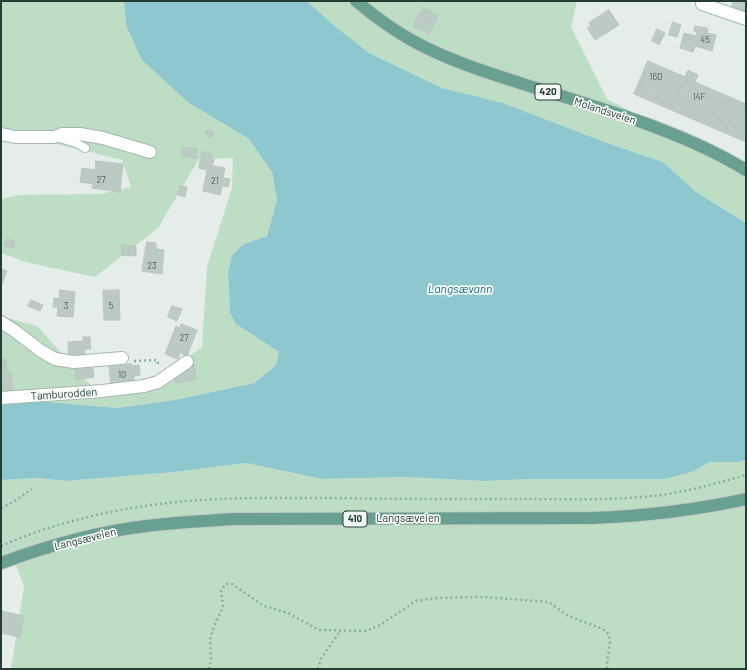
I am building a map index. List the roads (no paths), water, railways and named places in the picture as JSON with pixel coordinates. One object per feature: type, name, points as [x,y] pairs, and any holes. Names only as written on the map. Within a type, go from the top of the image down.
[{"type":"main road","name":"Molandsveien","points":[[356,1],[383,22],[413,41],[442,55],[482,71],[663,130],[703,146],[746,170]]},
{"type":"main road","name":"Langsæveien","points":[[1,563],[60,544],[110,532],[145,526],[186,522],[234,519],[639,516],[695,510],[746,499]]},
{"type":"street","points":[[702,4],[746,19]]},
{"type":"street","points":[[1,134],[14,137],[54,137],[62,134],[80,134],[103,138],[150,152]]},
{"type":"street","points":[[1,322],[16,331],[40,351],[55,359],[74,362],[122,358]]},
{"type":"street","name":"Tamburodden","points":[[1,398],[102,391],[144,386],[158,382],[187,362]]},
{"type":"lane","points":[[54,137],[76,143],[85,148]]},
{"type":"water","name":"Langsævann","points":[[124,1],[307,1],[330,22],[369,53],[442,88],[503,103],[610,144],[663,162],[696,192],[746,223],[746,460],[739,462],[710,462],[694,471],[665,479],[529,479],[485,481],[404,477],[322,479],[246,463],[174,472],[66,481],[37,478],[1,480],[1,401],[36,401],[117,408],[175,400],[254,383],[276,365],[279,352],[236,324],[230,313],[228,272],[232,255],[244,244],[267,236],[277,200],[272,172],[249,139],[189,103],[142,60],[126,25]]}]
